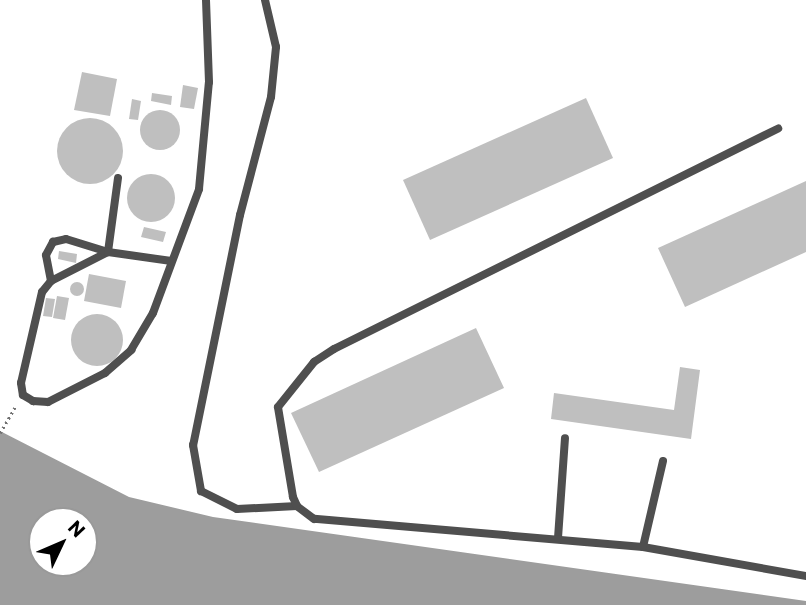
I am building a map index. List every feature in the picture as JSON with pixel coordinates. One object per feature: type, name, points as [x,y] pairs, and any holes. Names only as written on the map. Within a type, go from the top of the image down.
[{"type":"lane","points":[[108,252],[51,281],[42,292],[21,383],[23,395],[33,401],[48,402],[105,373],[131,350],[153,313],[199,189],[209,82],[206,0]]},
{"type":"lane","points":[[265,0],[276,47],[271,97],[240,215],[193,445],[201,491],[237,509],[297,506],[314,519],[325,521],[643,547],[806,576]]},
{"type":"lane","points":[[297,506],[278,407],[314,362],[334,349],[778,129]]},
{"type":"lane","points":[[108,252],[118,177]]},
{"type":"lane","points":[[51,281],[46,255],[53,242],[66,239],[108,252],[172,261]]},
{"type":"lane","points":[[558,538],[565,438]]},
{"type":"lane","points":[[643,547],[663,461]]},
{"type":"path","points":[[0,433],[23,395]]},
{"type":"shaded area","points":[[0,431],[129,497],[213,517],[806,601],[806,605],[0,605]]},
{"type":"building","points":[[82,72],[117,79],[110,116],[74,110]]},
{"type":"building","points":[[183,85],[198,88],[194,109],[180,107]]},
{"type":"building","points":[[152,93],[172,96],[171,105],[151,101]]},
{"type":"building","points":[[586,98],[613,158],[430,240],[403,180]]},
{"type":"building","points":[[132,99],[141,101],[138,120],[129,119]]},
{"type":"building","points":[[160,110],[174,116],[180,130],[174,144],[160,150],[146,144],[140,130],[146,116]]},
{"type":"building","points":[[90,118],[103,120],[113,128],[121,138],[121,164],[113,174],[103,182],[90,184],[77,182],[67,174],[59,164],[57,151],[59,138],[67,128],[77,120]]},
{"type":"building","points":[[151,174],[168,181],[175,198],[168,215],[151,222],[134,215],[127,198],[134,181]]},
{"type":"building","points":[[806,181],[806,252],[685,307],[658,248]]},
{"type":"building","points":[[144,227],[166,232],[163,242],[141,237]]},
{"type":"building","points":[[59,251],[77,254],[76,263],[58,259]]},
{"type":"building","points":[[89,274],[126,281],[121,308],[84,301]]},
{"type":"building","points":[[77,282],[82,284],[82,294],[77,296],[72,294],[70,289],[72,284]]},
{"type":"building","points":[[57,296],[69,298],[65,320],[53,318]]},
{"type":"building","points":[[46,298],[55,299],[52,317],[43,316]]},
{"type":"building","points":[[97,314],[116,321],[123,340],[116,359],[97,366],[78,359],[71,340],[78,321]]},
{"type":"building","points":[[476,328],[504,388],[319,472],[291,413]]},
{"type":"building","points":[[680,367],[700,370],[691,439],[551,419],[554,393],[674,410]]}]
